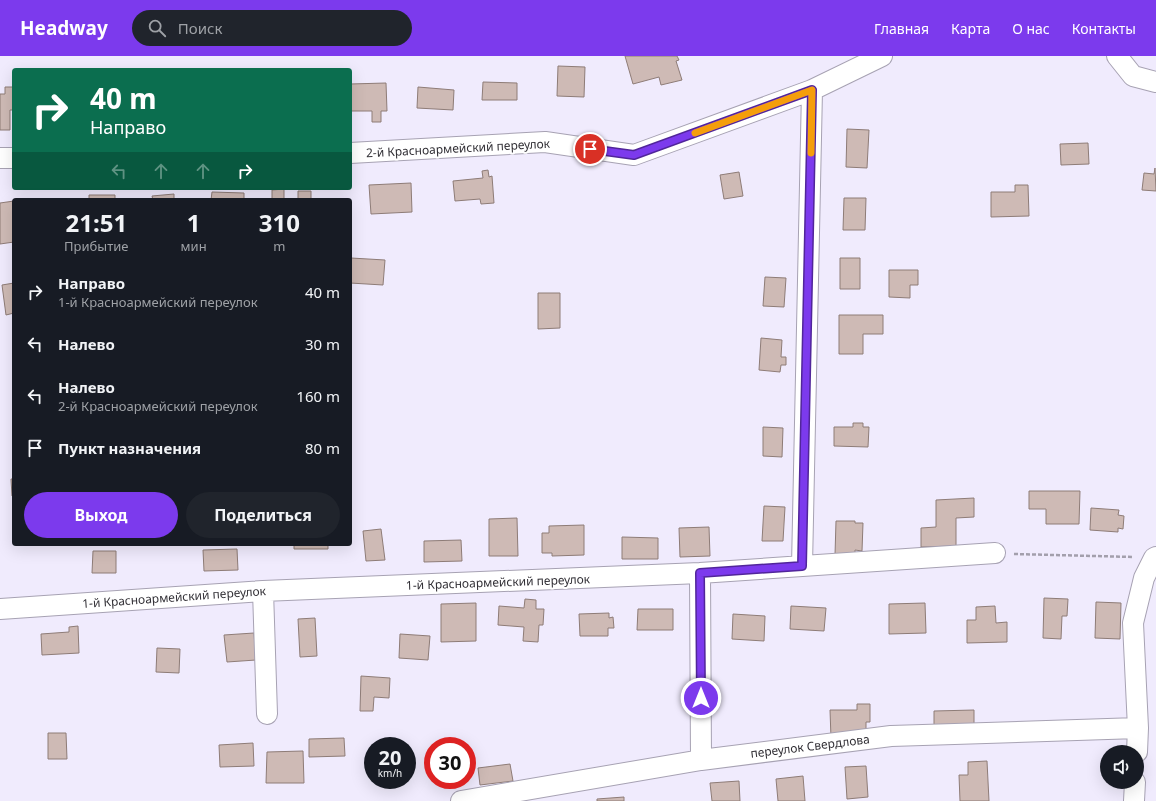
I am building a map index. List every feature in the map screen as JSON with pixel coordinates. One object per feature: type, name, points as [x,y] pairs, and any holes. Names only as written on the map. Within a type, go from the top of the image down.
[{"type":"street","name":"2-й Красноармейский переулок","points":[[352,153],[545,142],[634,155],[812,90],[882,56]]},
{"type":"street","points":[[1116,56],[1133,76],[1156,82]]},
{"type":"street","points":[[802,566],[812,90]]},
{"type":"street","points":[[0,158],[12,158]]},
{"type":"street","name":"1-й Красноармейский переулок","points":[[0,609],[263,591],[700,573],[996,553]]},
{"type":"street","points":[[1137,745],[1138,728],[1133,624],[1144,578],[1155,557]]},
{"type":"street","points":[[700,573],[702,760]]},
{"type":"street","points":[[263,591],[267,714]]},
{"type":"street","name":"переулок Свердлова","points":[[461,801],[702,760],[891,736],[1138,728]]},
{"type":"street","points":[[1134,801],[1135,789]]},
{"type":"path","points":[[996,553],[1155,557]]},
{"type":"building","points":[[625,56],[677,56],[679,60],[676,61],[682,80],[661,85],[659,77],[633,84]]},
{"type":"building","points":[[558,66],[585,67],[584,97],[557,96]]},
{"type":"building","points":[[483,82],[517,83],[517,100],[482,100]]},
{"type":"building","points":[[386,83],[387,111],[381,111],[381,122],[372,122],[372,111],[352,111],[352,84]]},
{"type":"building","points":[[5,87],[12,87],[10,130],[0,130],[0,94],[5,94]]},
{"type":"building","points":[[418,87],[454,90],[453,110],[417,108]]},
{"type":"building","points":[[847,129],[869,130],[867,168],[846,167]]},
{"type":"building","points":[[1088,143],[1089,164],[1061,165],[1060,144]]},
{"type":"building","points":[[1155,168],[1156,191],[1142,190],[1144,173],[1154,174]]},
{"type":"building","points":[[488,170],[489,177],[492,176],[494,203],[481,204],[480,199],[455,201],[453,181],[483,178],[482,171]]},
{"type":"building","points":[[739,172],[743,196],[724,199],[720,175]]},
{"type":"building","points":[[411,183],[412,212],[371,214],[369,185]]},
{"type":"building","points":[[1015,185],[1028,185],[1029,216],[991,217],[991,192],[1015,192]]},
{"type":"building","points":[[272,190],[284,190],[284,198],[272,198]]},
{"type":"building","points":[[298,191],[311,191],[311,198],[298,198]]},
{"type":"building","points":[[212,192],[244,193],[244,198],[211,198]]},
{"type":"building","points":[[174,194],[174,198],[152,198],[152,196]]},
{"type":"building","points":[[89,195],[115,195],[115,198],[89,198]]},
{"type":"building","points":[[844,198],[866,198],[865,230],[843,230]]},
{"type":"building","points":[[12,201],[12,242],[0,244],[0,203]]},
{"type":"building","points":[[352,258],[385,260],[383,285],[352,283]]},
{"type":"building","points":[[840,258],[860,258],[860,289],[840,289]]},
{"type":"building","points":[[889,270],[918,270],[918,285],[910,285],[910,298],[889,297]]},
{"type":"building","points":[[765,277],[786,278],[784,307],[763,306]]},
{"type":"building","points":[[12,283],[12,314],[6,315],[2,285]]},
{"type":"building","points":[[538,293],[560,293],[560,328],[538,329]]},
{"type":"building","points":[[839,315],[883,315],[883,334],[863,334],[863,354],[839,354]]},
{"type":"building","points":[[761,338],[782,340],[781,357],[786,357],[786,365],[781,365],[780,372],[759,370]]},
{"type":"building","points":[[853,423],[863,423],[863,427],[869,427],[868,447],[834,446],[834,427],[853,427]]},
{"type":"building","points":[[763,427],[783,428],[782,457],[763,456]]},
{"type":"building","points":[[1029,491],[1080,491],[1079,524],[1046,524],[1046,509],[1029,509]]},
{"type":"building","points":[[974,498],[974,517],[956,518],[956,546],[921,547],[921,528],[936,527],[936,500]]},
{"type":"building","points":[[764,506],[785,507],[783,541],[762,541]]},
{"type":"building","points":[[1091,508],[1119,510],[1118,515],[1124,516],[1123,529],[1118,528],[1118,532],[1090,530]]},
{"type":"building","points":[[517,518],[518,556],[489,556],[489,519]]},
{"type":"building","points":[[836,521],[855,521],[855,523],[863,523],[862,551],[855,550],[855,555],[835,555]]},
{"type":"building","points":[[584,525],[584,555],[552,556],[552,553],[542,553],[542,533],[549,533],[549,526]]},
{"type":"building","points":[[709,527],[710,556],[680,557],[679,528]]},
{"type":"building","points":[[381,529],[385,560],[366,561],[363,531]]},
{"type":"building","points":[[622,537],[658,538],[658,559],[622,559]]},
{"type":"building","points":[[461,540],[462,561],[424,562],[424,541]]},
{"type":"building","points":[[294,546],[328,546],[328,549],[294,549]]},
{"type":"building","points":[[237,549],[238,570],[204,571],[203,550]]},
{"type":"building","points":[[93,551],[116,551],[116,573],[92,573]]},
{"type":"building","points":[[1044,598],[1068,599],[1067,616],[1062,616],[1061,639],[1043,638]]},
{"type":"building","points":[[525,599],[536,600],[536,609],[544,609],[543,625],[539,625],[538,642],[523,641],[524,627],[498,625],[499,606],[524,608]]},
{"type":"building","points":[[1096,602],[1121,603],[1120,639],[1095,638]]},
{"type":"building","points":[[476,603],[476,641],[441,642],[441,604]]},
{"type":"building","points":[[925,603],[926,633],[889,634],[889,604]]},
{"type":"building","points":[[791,606],[826,608],[824,631],[790,629]]},
{"type":"building","points":[[995,606],[996,623],[1007,622],[1007,642],[967,643],[967,620],[976,620],[976,607]]},
{"type":"building","points":[[638,609],[673,609],[673,630],[637,630]]},
{"type":"building","points":[[609,613],[609,618],[613,617],[614,628],[608,628],[608,636],[580,636],[579,614]]},
{"type":"building","points":[[733,614],[765,616],[764,641],[732,639]]},
{"type":"building","points":[[315,618],[317,656],[300,657],[298,619]]},
{"type":"building","points":[[78,626],[79,653],[42,655],[41,634],[69,632],[69,627]]},
{"type":"building","points":[[254,633],[256,660],[227,662],[224,635]]},
{"type":"building","points":[[400,634],[430,636],[428,660],[399,658]]},
{"type":"building","points":[[157,648],[180,649],[179,673],[156,672]]},
{"type":"building","points":[[361,676],[390,678],[389,698],[374,697],[373,711],[360,711]]},
{"type":"building","points":[[857,704],[870,704],[870,722],[866,722],[866,736],[831,738],[830,710],[857,710]]},
{"type":"building","points":[[974,710],[974,727],[934,727],[934,711]]},
{"type":"building","points":[[48,733],[66,733],[67,759],[48,759]]},
{"type":"building","points":[[344,738],[345,756],[309,757],[309,739]]},
{"type":"building","points":[[253,743],[254,766],[220,767],[219,745]]},
{"type":"building","points":[[303,751],[304,783],[266,783],[267,752]]},
{"type":"building","points":[[987,761],[989,801],[960,801],[959,775],[968,775],[968,762]]},
{"type":"building","points":[[510,764],[513,781],[480,785],[478,768]]},
{"type":"building","points":[[866,766],[868,797],[847,799],[845,767]]},
{"type":"building","points":[[803,776],[805,801],[778,801],[776,779]]},
{"type":"building","points":[[739,781],[740,801],[712,801],[710,783]]},
{"type":"building","points":[[624,797],[624,801],[597,801],[597,799]]},
{"type":"slow traffic","points":[[695,133],[812,90],[811,153]]},
{"type":"route","points":[[590,149],[634,155],[812,90],[802,566],[700,573],[701,698]]}]
